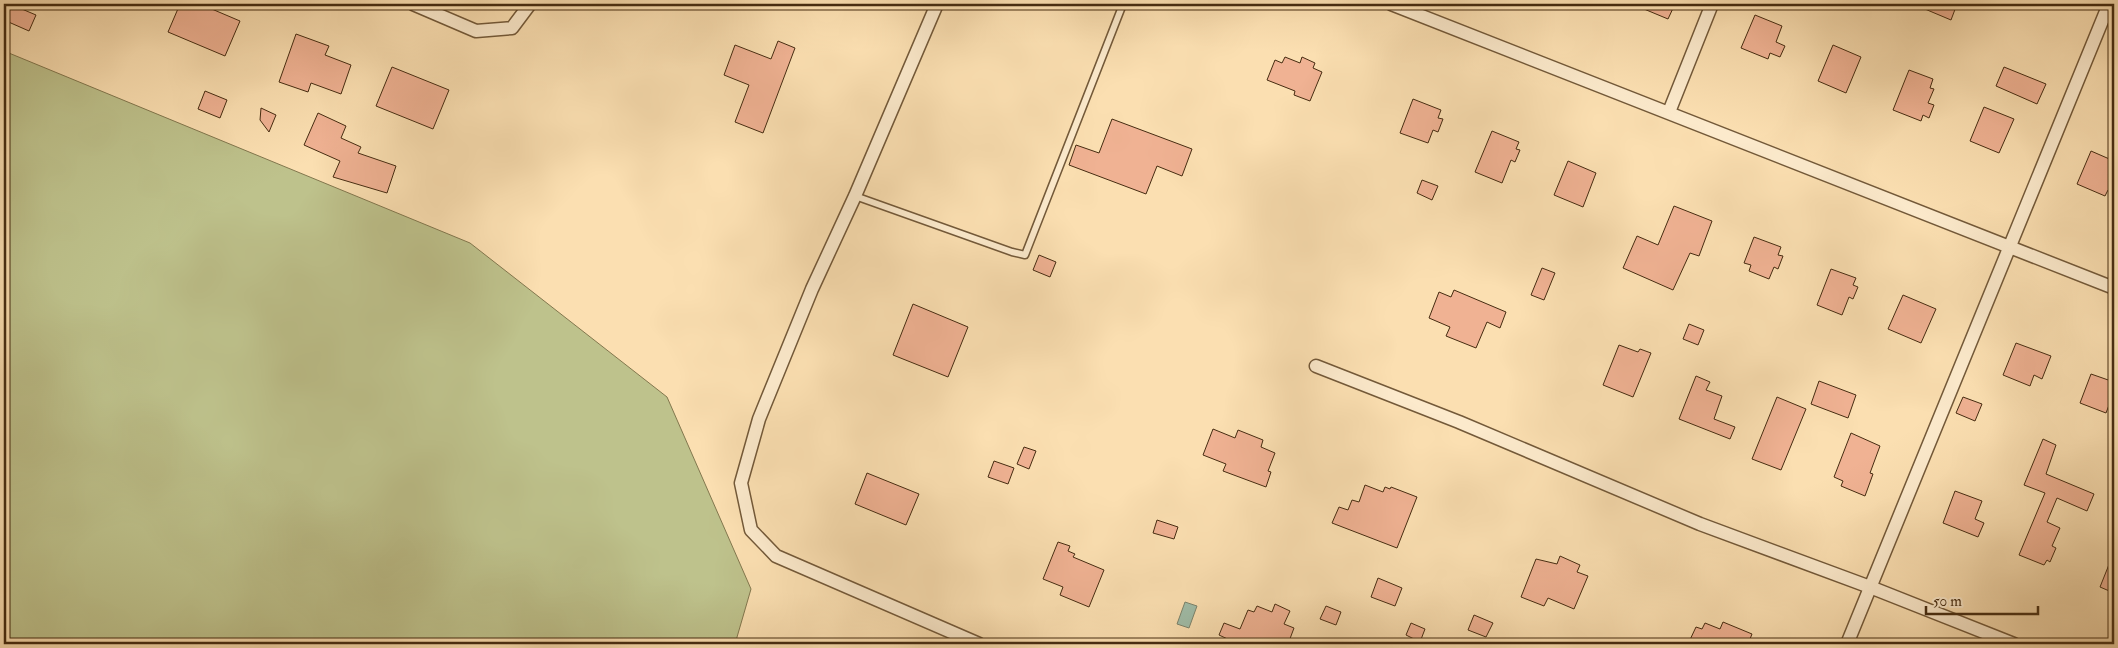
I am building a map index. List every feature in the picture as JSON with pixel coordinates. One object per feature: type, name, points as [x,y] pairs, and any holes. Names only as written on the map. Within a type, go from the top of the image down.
[{"type":"street","points":[[413,4],[476,31],[512,28],[530,4]]},
{"type":"street","points":[[937,4],[855,196],[812,289],[759,419],[741,483],[751,530],[776,556],[979,644]]},
{"type":"street","points":[[1391,4],[2114,288]]},
{"type":"street","points":[[1669,112],[1712,4]]},
{"type":"street","points":[[1847,644],[2109,4]]},
{"type":"street","points":[[1316,366],[1459,422],[1700,524],[1870,587],[2014,644]]},
{"type":"lane","points":[[855,196],[1025,255],[1123,4]]},
{"type":"green space","points":[[4,51],[470,243],[667,397],[751,589],[735,644],[4,644]]},
{"type":"shaded area","points":[[1185,602],[1197,606],[1189,628],[1177,624]]},
{"type":"building","points":[[4,4],[10,4],[36,15],[29,31],[4,20]]},
{"type":"building","points":[[180,4],[200,4],[240,21],[225,56],[168,32]]},
{"type":"building","points":[[1632,4],[1675,4],[1668,19]]},
{"type":"building","points":[[1913,4],[1957,4],[1951,20]]},
{"type":"building","points":[[1755,15],[1782,26],[1776,42],[1785,46],[1780,57],[1770,53],[1768,59],[1741,48]]},
{"type":"building","points":[[296,34],[329,46],[325,55],[351,65],[341,94],[311,83],[308,92],[279,82]]},
{"type":"building","points":[[778,41],[795,48],[763,133],[735,122],[749,85],[724,75],[735,45],[771,59]]},
{"type":"building","points":[[1833,45],[1861,57],[1846,93],[1818,81]]},
{"type":"building","points":[[1285,57],[1300,63],[1302,57],[1315,63],[1313,68],[1322,72],[1310,101],[1294,95],[1295,91],[1267,80],[1275,60],[1282,63]]},
{"type":"building","points":[[392,67],[449,90],[433,129],[376,106]]},
{"type":"building","points":[[2004,67],[2046,84],[2037,104],[1996,86]]},
{"type":"building","points":[[1909,70],[1933,79],[1930,88],[1934,89],[1928,103],[1934,105],[1929,118],[1923,115],[1921,121],[1893,110]]},
{"type":"building","points":[[205,91],[227,100],[220,118],[198,109]]},
{"type":"building","points":[[1413,99],[1441,110],[1438,118],[1443,119],[1438,132],[1433,130],[1428,143],[1400,133]]},
{"type":"building","points":[[1984,107],[2014,119],[1999,153],[1970,141]]},
{"type":"building","points":[[261,108],[276,115],[269,132],[260,120]]},
{"type":"building","points":[[318,113],[346,126],[341,138],[361,147],[358,153],[396,166],[387,193],[333,177],[340,161],[304,145]]},
{"type":"building","points":[[1112,119],[1192,149],[1182,176],[1157,166],[1146,194],[1069,165],[1076,145],[1099,153]]},
{"type":"building","points":[[1492,131],[1519,142],[1516,149],[1520,150],[1515,162],[1511,160],[1502,183],[1475,172]]},
{"type":"building","points":[[2091,151],[2114,161],[2114,192],[2108,190],[2105,196],[2077,184]]},
{"type":"building","points":[[1568,161],[1596,173],[1583,207],[1554,195]]},
{"type":"building","points":[[1422,180],[1438,186],[1432,200],[1417,193]]},
{"type":"building","points":[[1674,206],[1712,221],[1699,256],[1690,253],[1673,290],[1623,268],[1637,236],[1658,245]]},
{"type":"building","points":[[1754,237],[1781,247],[1778,255],[1783,256],[1778,269],[1774,267],[1769,279],[1749,271],[1751,265],[1744,263]]},
{"type":"building","points":[[1039,255],[1056,262],[1050,277],[1033,270]]},
{"type":"building","points":[[1542,268],[1555,273],[1544,300],[1531,295]]},
{"type":"building","points":[[1831,269],[1856,278],[1853,285],[1858,287],[1853,299],[1849,297],[1842,315],[1817,305]]},
{"type":"building","points":[[1454,290],[1506,312],[1500,328],[1487,322],[1476,348],[1446,336],[1450,327],[1429,318],[1439,292],[1451,297]]},
{"type":"building","points":[[1903,295],[1936,309],[1921,343],[1888,329]]},
{"type":"building","points":[[913,304],[968,327],[948,377],[893,355]]},
{"type":"building","points":[[1689,324],[1704,330],[1698,345],[1683,339]]},
{"type":"building","points":[[2016,343],[2051,356],[2042,379],[2034,375],[2030,386],[2003,375]]},
{"type":"building","points":[[1619,345],[1638,352],[1640,349],[1651,353],[1633,397],[1603,385]]},
{"type":"building","points":[[2091,374],[2114,382],[2114,392],[2106,413],[2080,403]]},
{"type":"building","points":[[1696,376],[1710,382],[1706,390],[1722,396],[1714,419],[1735,427],[1730,439],[1679,419]]},
{"type":"building","points":[[1819,381],[1856,395],[1848,418],[1811,404]]},
{"type":"building","points":[[1777,397],[1806,409],[1781,470],[1752,459]]},
{"type":"building","points":[[1963,397],[1982,404],[1975,421],[1956,413]]},
{"type":"building","points":[[1213,429],[1235,438],[1238,430],[1263,440],[1261,447],[1275,453],[1268,471],[1271,472],[1266,487],[1223,471],[1226,464],[1203,455]]},
{"type":"building","points":[[1851,433],[1880,446],[1870,473],[1873,474],[1865,496],[1841,486],[1843,481],[1834,477]]},
{"type":"building","points":[[2043,439],[2056,445],[2046,474],[2094,494],[2087,511],[2057,498],[2047,522],[2060,528],[2052,546],[2056,548],[2050,562],[2047,560],[2044,565],[2019,555],[2045,493],[2024,485]]},
{"type":"building","points":[[1024,447],[1036,451],[1029,469],[1017,464]]},
{"type":"building","points":[[994,461],[1014,468],[1008,484],[988,477]]},
{"type":"building","points":[[867,473],[919,494],[906,525],[855,504]]},
{"type":"building","points":[[1365,485],[1383,492],[1385,487],[1390,489],[1391,487],[1417,497],[1397,548],[1332,523],[1339,507],[1348,510],[1352,500],[1359,502]]},
{"type":"building","points":[[1955,491],[1982,501],[1975,519],[1984,523],[1978,537],[1943,523]]},
{"type":"building","points":[[1157,520],[1178,527],[1174,539],[1153,533]]},
{"type":"building","points":[[1058,542],[1070,546],[1068,551],[1075,554],[1073,557],[1104,570],[1089,607],[1060,595],[1063,587],[1043,579]]},
{"type":"building","points":[[2114,552],[2114,593],[2100,587]]},
{"type":"building","points":[[1560,556],[1580,565],[1577,572],[1588,576],[1574,609],[1548,598],[1544,606],[1521,597],[1536,559],[1557,564]]},
{"type":"building","points":[[1378,578],[1402,588],[1395,606],[1371,597]]},
{"type":"building","points":[[1275,604],[1290,611],[1284,624],[1294,628],[1288,644],[1233,644],[1234,642],[1219,635],[1224,623],[1240,629],[1248,610],[1254,612],[1257,606],[1272,612]]},
{"type":"building","points":[[1326,606],[1341,612],[1336,625],[1320,619]]},
{"type":"building","points":[[1474,615],[1493,623],[1486,637],[1468,630]]},
{"type":"building","points":[[1723,622],[1752,634],[1748,644],[1688,644],[1696,627],[1702,629],[1705,623],[1720,629]]},
{"type":"building","points":[[1411,623],[1425,629],[1420,642],[1406,635]]}]
